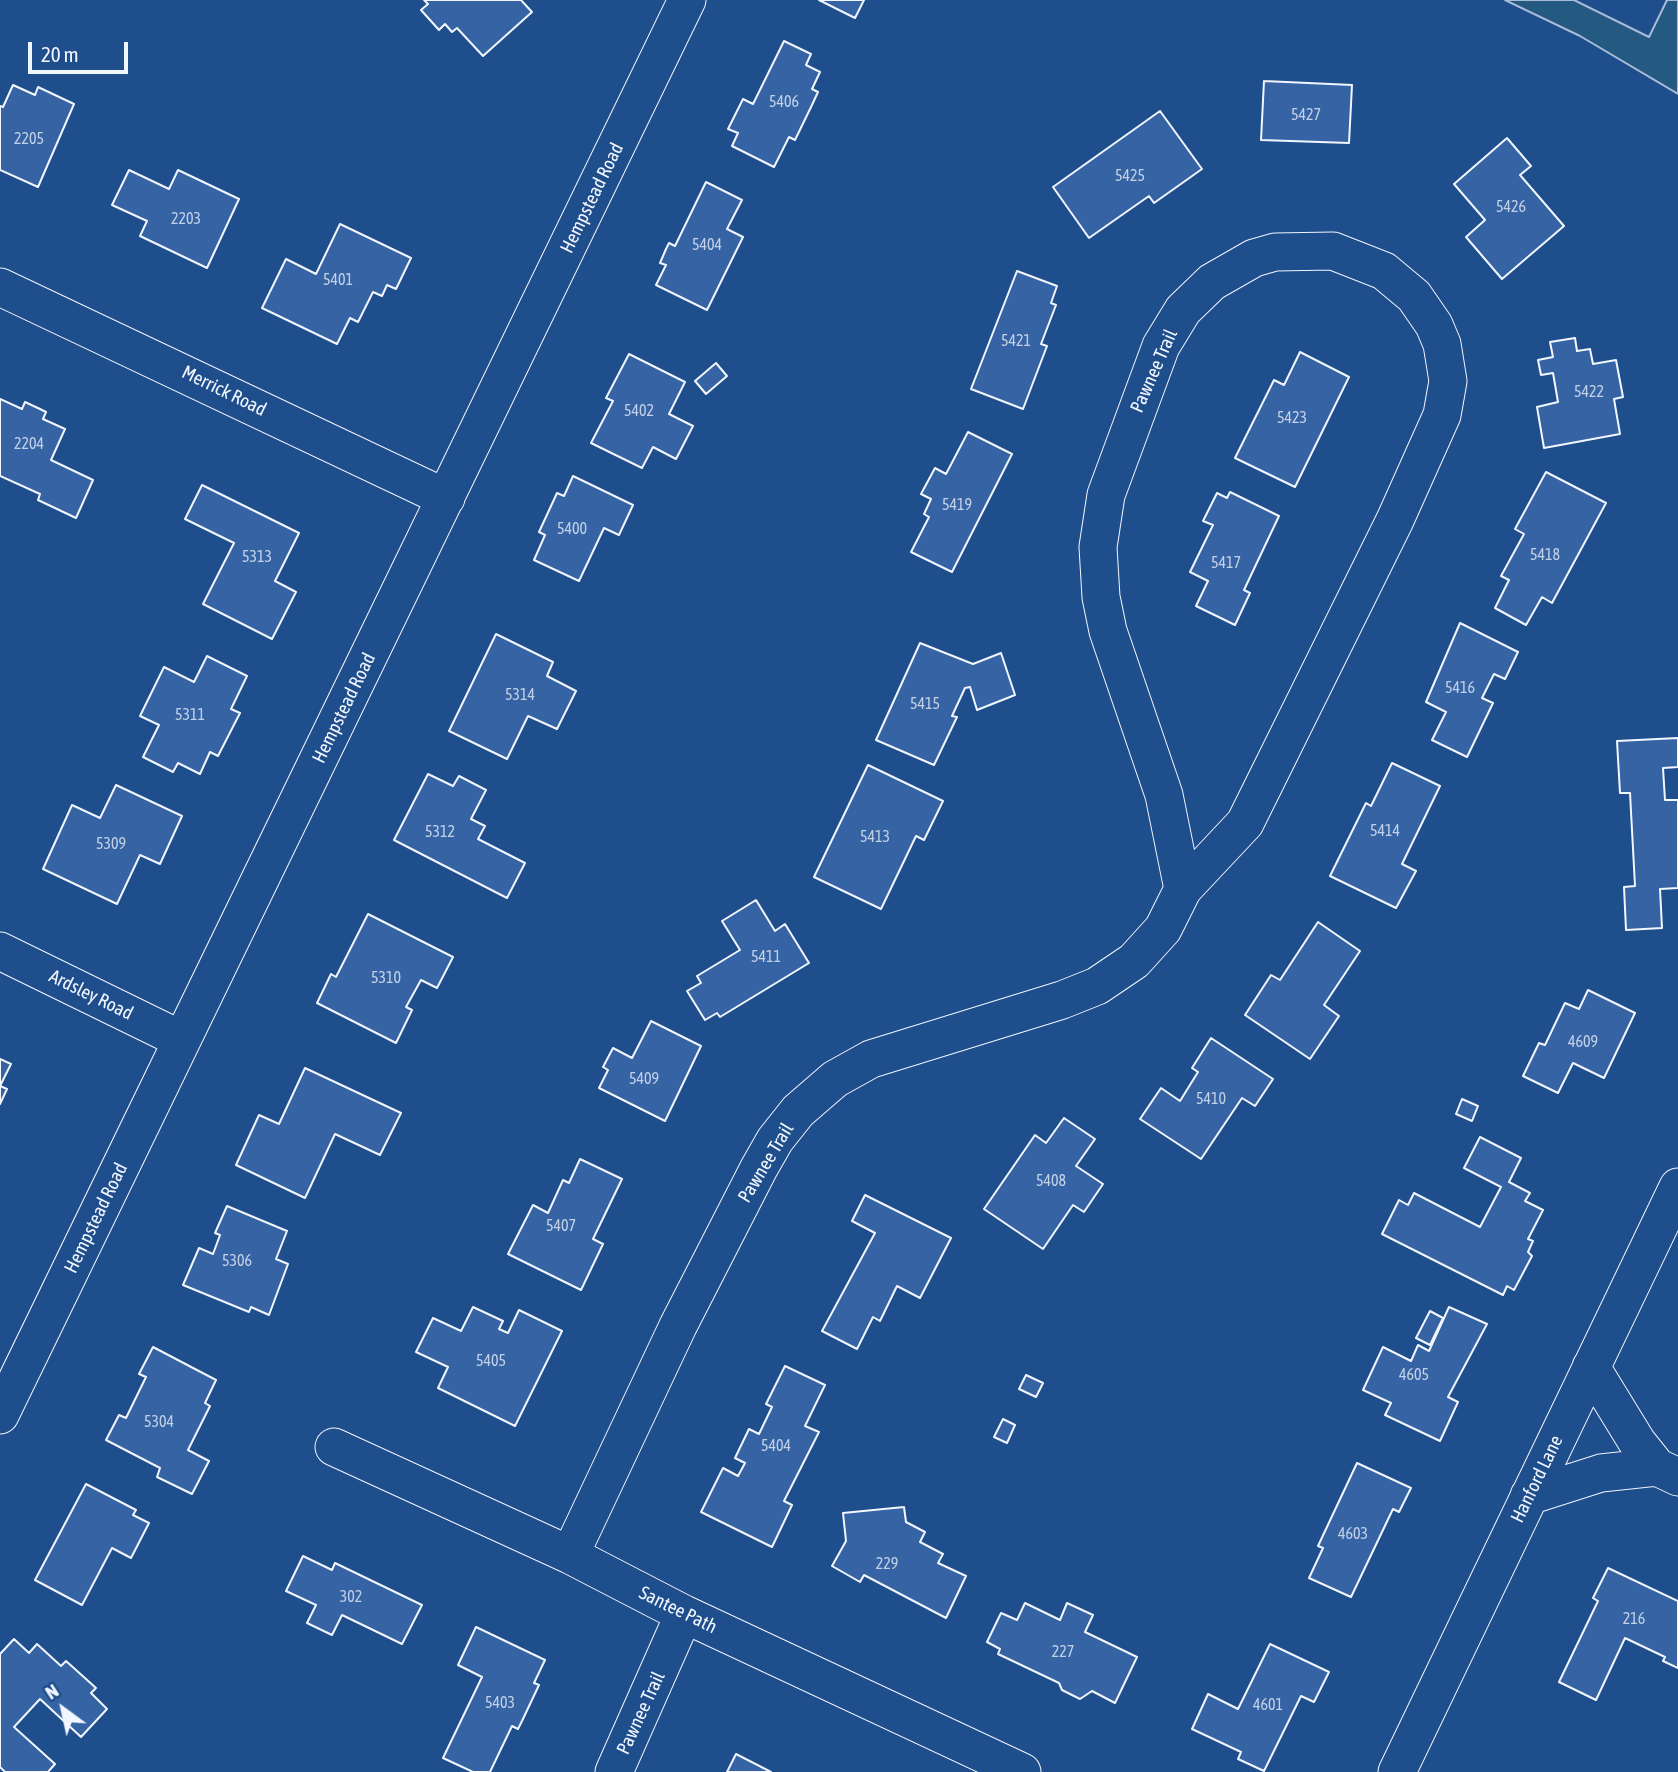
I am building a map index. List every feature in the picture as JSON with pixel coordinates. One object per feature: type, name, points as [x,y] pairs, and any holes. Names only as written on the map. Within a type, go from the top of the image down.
[{"type":"street","name":"Hempstead Road","points":[[0,1415],[687,0]]},
{"type":"street","name":"Pawnee Trail","points":[[570,1555],[678,1326],[752,1180],[775,1140],[798,1111],[835,1079],[871,1059],[1062,1000],[1097,986],[1134,961],[1163,929],[1175,910],[1183,889],[1245,823],[1395,520],[1442,415],[1448,381],[1446,362],[1434,325],[1414,296],[1384,271],[1333,251],[1275,252],[1254,258],[1212,282],[1183,310],[1161,346],[1106,495],[1098,547],[1101,597],[1108,631],[1164,795],[1183,889]]},
{"type":"street","name":"Merrick Road","points":[[0,287],[446,498]]},
{"type":"street","name":"Ardsley Road","points":[[0,951],[182,1040]]},
{"type":"street","name":"Hanford Lane","points":[[1397,1772],[1678,1187]]},
{"type":"street","points":[[1591,1367],[1637,1442],[1667,1472]]},
{"type":"street","name":"Santee Path","points":[[334,1447],[570,1555],[684,1614],[1022,1772]]},
{"type":"street","points":[[1529,1496],[1601,1473],[1667,1472]]},
{"type":"street","name":"Pawnee Trail","points":[[614,1772],[684,1614]]},
{"type":"shaded area","points":[[1505,0],[1574,0],[1649,37],[1667,0],[1678,0],[1678,94],[1580,36]]},
{"type":"building","points":[[424,0],[521,0],[532,12],[483,56],[457,28],[452,32],[445,24],[439,30],[421,10],[428,4]]},
{"type":"building","points":[[819,0],[864,0],[855,18]]},
{"type":"building","points":[[784,41],[811,54],[806,65],[820,72],[812,89],[818,92],[812,105],[795,140],[789,137],[774,167],[732,146],[738,133],[728,129],[743,99],[753,104]]},
{"type":"building","points":[[1264,81],[1352,85],[1349,143],[1261,140]]},
{"type":"building","points":[[13,85],[35,95],[38,87],[74,104],[38,187],[0,170],[0,106],[3,107]]},
{"type":"building","points":[[1160,111],[1202,169],[1154,203],[1149,196],[1089,238],[1053,187]]},
{"type":"building","points":[[1507,138],[1531,166],[1520,175],[1564,226],[1502,279],[1466,237],[1485,220],[1454,184]]},
{"type":"building","points":[[129,170],[169,189],[178,170],[239,199],[207,268],[140,236],[147,221],[112,205]]},
{"type":"building","points":[[706,182],[742,200],[727,229],[743,237],[707,310],[656,285],[666,265],[660,263],[666,249],[669,243],[675,246]]},
{"type":"building","points":[[340,224],[411,258],[396,289],[387,285],[382,296],[373,292],[358,322],[350,318],[337,344],[262,308],[286,259],[316,274]]},
{"type":"building","points":[[1017,271],[1057,286],[1051,303],[1056,305],[1041,344],[1047,346],[1023,409],[971,389]]},
{"type":"building","points":[[1575,338],[1577,351],[1590,349],[1593,364],[1616,360],[1623,397],[1614,399],[1620,434],[1544,448],[1537,407],[1558,402],[1553,373],[1541,375],[1538,360],[1553,357],[1550,342]]},
{"type":"building","points":[[1300,352],[1349,377],[1295,487],[1235,458],[1274,380],[1284,385]]},
{"type":"building","points":[[629,354],[685,382],[669,414],[693,426],[676,459],[653,447],[642,468],[591,443],[613,401],[606,398]]},
{"type":"building","points":[[716,363],[727,376],[706,394],[695,381]]},
{"type":"building","points":[[0,399],[22,409],[25,402],[46,412],[43,419],[65,429],[51,460],[93,480],[76,518],[38,500],[40,494],[0,476]]},
{"type":"building","points":[[968,432],[1012,454],[952,572],[911,552],[929,517],[924,514],[931,499],[921,494],[935,468],[946,474]]},
{"type":"building","points":[[1546,472],[1606,503],[1552,603],[1542,597],[1526,625],[1495,608],[1509,580],[1501,576],[1524,534],[1515,529]]},
{"type":"building","points":[[573,476],[633,505],[619,535],[604,528],[579,581],[534,560],[545,535],[539,532],[557,493],[564,496]]},
{"type":"building","points":[[202,485],[299,533],[275,581],[296,592],[272,639],[203,604],[234,543],[185,519]]},
{"type":"building","points":[[1230,492],[1279,516],[1244,590],[1250,593],[1235,625],[1196,606],[1208,581],[1190,572],[1213,525],[1203,521],[1217,493],[1227,498]]},
{"type":"building","points":[[1460,623],[1518,652],[1505,679],[1494,674],[1482,698],[1493,703],[1467,757],[1432,740],[1446,712],[1426,702]]},
{"type":"building","points":[[496,634],[553,662],[547,676],[576,691],[557,729],[528,716],[507,759],[449,731]]},
{"type":"building","points":[[920,643],[973,664],[1001,653],[1015,695],[977,710],[970,687],[965,688],[952,716],[957,717],[934,765],[876,740]]},
{"type":"building","points":[[207,656],[247,676],[231,709],[240,713],[218,756],[210,752],[200,774],[178,763],[173,772],[143,757],[159,725],[140,716],[164,667],[194,682]]},
{"type":"building","points":[[1678,738],[1678,767],[1663,768],[1665,800],[1678,800],[1678,888],[1660,889],[1662,928],[1626,930],[1624,887],[1635,886],[1630,793],[1620,793],[1617,741]]},
{"type":"building","points":[[1392,763],[1440,786],[1402,864],[1416,871],[1396,908],[1330,876],[1366,803],[1371,806]]},
{"type":"building","points":[[868,765],[943,801],[924,840],[916,836],[881,909],[814,877]]},
{"type":"building","points":[[428,774],[453,786],[459,776],[486,790],[471,819],[485,826],[478,839],[525,863],[507,898],[394,840]]},
{"type":"building","points":[[116,785],[182,816],[160,864],[140,855],[117,904],[43,869],[72,805],[100,818]]},
{"type":"building","points":[[756,900],[775,931],[785,924],[809,963],[720,1017],[717,1013],[705,1020],[687,991],[701,983],[697,976],[740,950],[722,921]]},
{"type":"building","points":[[368,914],[453,957],[437,988],[421,980],[406,1007],[412,1010],[396,1043],[317,1003],[331,974],[336,977]]},
{"type":"building","points":[[1318,922],[1360,951],[1324,1005],[1339,1016],[1310,1059],[1245,1015],[1271,975],[1280,980]]},
{"type":"building","points":[[1588,990],[1635,1013],[1604,1078],[1573,1063],[1558,1093],[1523,1076],[1539,1043],[1545,1045],[1565,1003],[1579,1009]]},
{"type":"building","points":[[651,1021],[701,1046],[665,1121],[599,1088],[608,1070],[603,1067],[613,1048],[632,1058]]},
{"type":"building","points":[[1211,1038],[1273,1079],[1255,1106],[1242,1098],[1201,1159],[1140,1119],[1161,1088],[1180,1101],[1198,1072],[1192,1068]]},
{"type":"building","points":[[0,1059],[11,1064],[0,1086]]},
{"type":"building","points":[[305,1068],[401,1113],[380,1155],[335,1134],[305,1198],[236,1165],[259,1115],[279,1124]]},
{"type":"building","points":[[0,1086],[7,1089],[0,1104]]},
{"type":"building","points":[[1462,1099],[1478,1106],[1472,1121],[1456,1114]]},
{"type":"building","points":[[1064,1118],[1095,1139],[1076,1166],[1103,1184],[1084,1212],[1073,1205],[1043,1249],[984,1209],[1035,1135],[1046,1143]]},
{"type":"building","points":[[1480,1137],[1521,1158],[1509,1182],[1530,1193],[1525,1201],[1543,1210],[1528,1239],[1533,1241],[1528,1252],[1532,1256],[1514,1290],[1507,1286],[1503,1295],[1382,1234],[1399,1200],[1408,1205],[1414,1193],[1480,1227],[1501,1187],[1464,1168]]},
{"type":"building","points":[[580,1159],[622,1179],[593,1239],[603,1244],[581,1290],[508,1254],[533,1205],[548,1213],[563,1180],[569,1183]]},
{"type":"building","points":[[865,1195],[951,1238],[920,1298],[897,1286],[880,1321],[873,1317],[857,1349],[822,1331],[875,1233],[852,1221]]},
{"type":"building","points":[[227,1206],[287,1231],[276,1259],[288,1264],[269,1315],[251,1307],[249,1312],[183,1285],[199,1248],[213,1254],[220,1235],[215,1233]]},
{"type":"building","points":[[473,1307],[503,1321],[499,1329],[508,1333],[519,1310],[562,1331],[515,1426],[438,1388],[448,1367],[416,1352],[433,1318],[461,1331]]},
{"type":"building","points":[[1449,1307],[1487,1324],[1448,1397],[1458,1402],[1440,1441],[1385,1415],[1391,1403],[1363,1390],[1383,1347],[1411,1361],[1418,1345],[1429,1351]]},
{"type":"building","points":[[1430,1311],[1443,1318],[1430,1345],[1416,1338]]},
{"type":"building","points":[[153,1347],[216,1380],[205,1403],[210,1406],[188,1450],[209,1461],[192,1494],[157,1477],[160,1468],[106,1440],[119,1415],[126,1418],[146,1377],[139,1374]]},
{"type":"building","points":[[785,1366],[825,1385],[805,1426],[819,1432],[784,1501],[792,1505],[772,1547],[701,1512],[723,1468],[738,1476],[745,1463],[735,1458],[749,1429],[759,1434],[772,1407],[766,1404]]},
{"type":"building","points":[[1026,1375],[1043,1383],[1036,1397],[1019,1389]]},
{"type":"building","points":[[1003,1419],[1015,1425],[1007,1443],[994,1437]]},
{"type":"building","points":[[1357,1463],[1411,1488],[1399,1512],[1393,1509],[1351,1597],[1309,1578],[1323,1548],[1318,1546]]},
{"type":"building","points":[[86,1484],[136,1510],[133,1515],[149,1523],[131,1558],[112,1548],[82,1605],[35,1580]]},
{"type":"building","points":[[904,1507],[906,1522],[925,1532],[920,1542],[943,1554],[938,1563],[966,1576],[946,1618],[864,1575],[860,1582],[832,1566],[846,1541],[843,1513]]},
{"type":"building","points":[[303,1556],[332,1570],[335,1563],[422,1605],[402,1644],[342,1615],[332,1635],[307,1623],[316,1605],[286,1591]]},
{"type":"building","points":[[1608,1568],[1678,1601],[1678,1668],[1663,1661],[1665,1657],[1625,1638],[1596,1700],[1559,1682],[1598,1601],[1593,1598]]},
{"type":"building","points":[[1025,1603],[1060,1620],[1067,1603],[1093,1615],[1085,1632],[1137,1657],[1115,1703],[1092,1691],[1080,1699],[1062,1690],[1059,1683],[998,1654],[1000,1649],[987,1642],[1001,1613],[1017,1620]]},
{"type":"building","points":[[476,1627],[545,1660],[534,1683],[539,1685],[522,1721],[518,1729],[512,1726],[490,1772],[473,1772],[443,1758],[482,1677],[458,1665]]},
{"type":"building","points":[[14,1639],[29,1653],[37,1644],[61,1666],[66,1661],[96,1688],[91,1693],[107,1709],[81,1737],[40,1699],[14,1727],[55,1764],[48,1772],[5,1772],[0,1767],[0,1654]]},
{"type":"building","points":[[1270,1644],[1329,1672],[1314,1702],[1301,1696],[1264,1771],[1238,1759],[1241,1752],[1192,1729],[1208,1694],[1238,1709]]},
{"type":"building","points":[[736,1754],[771,1772],[727,1772]]}]
